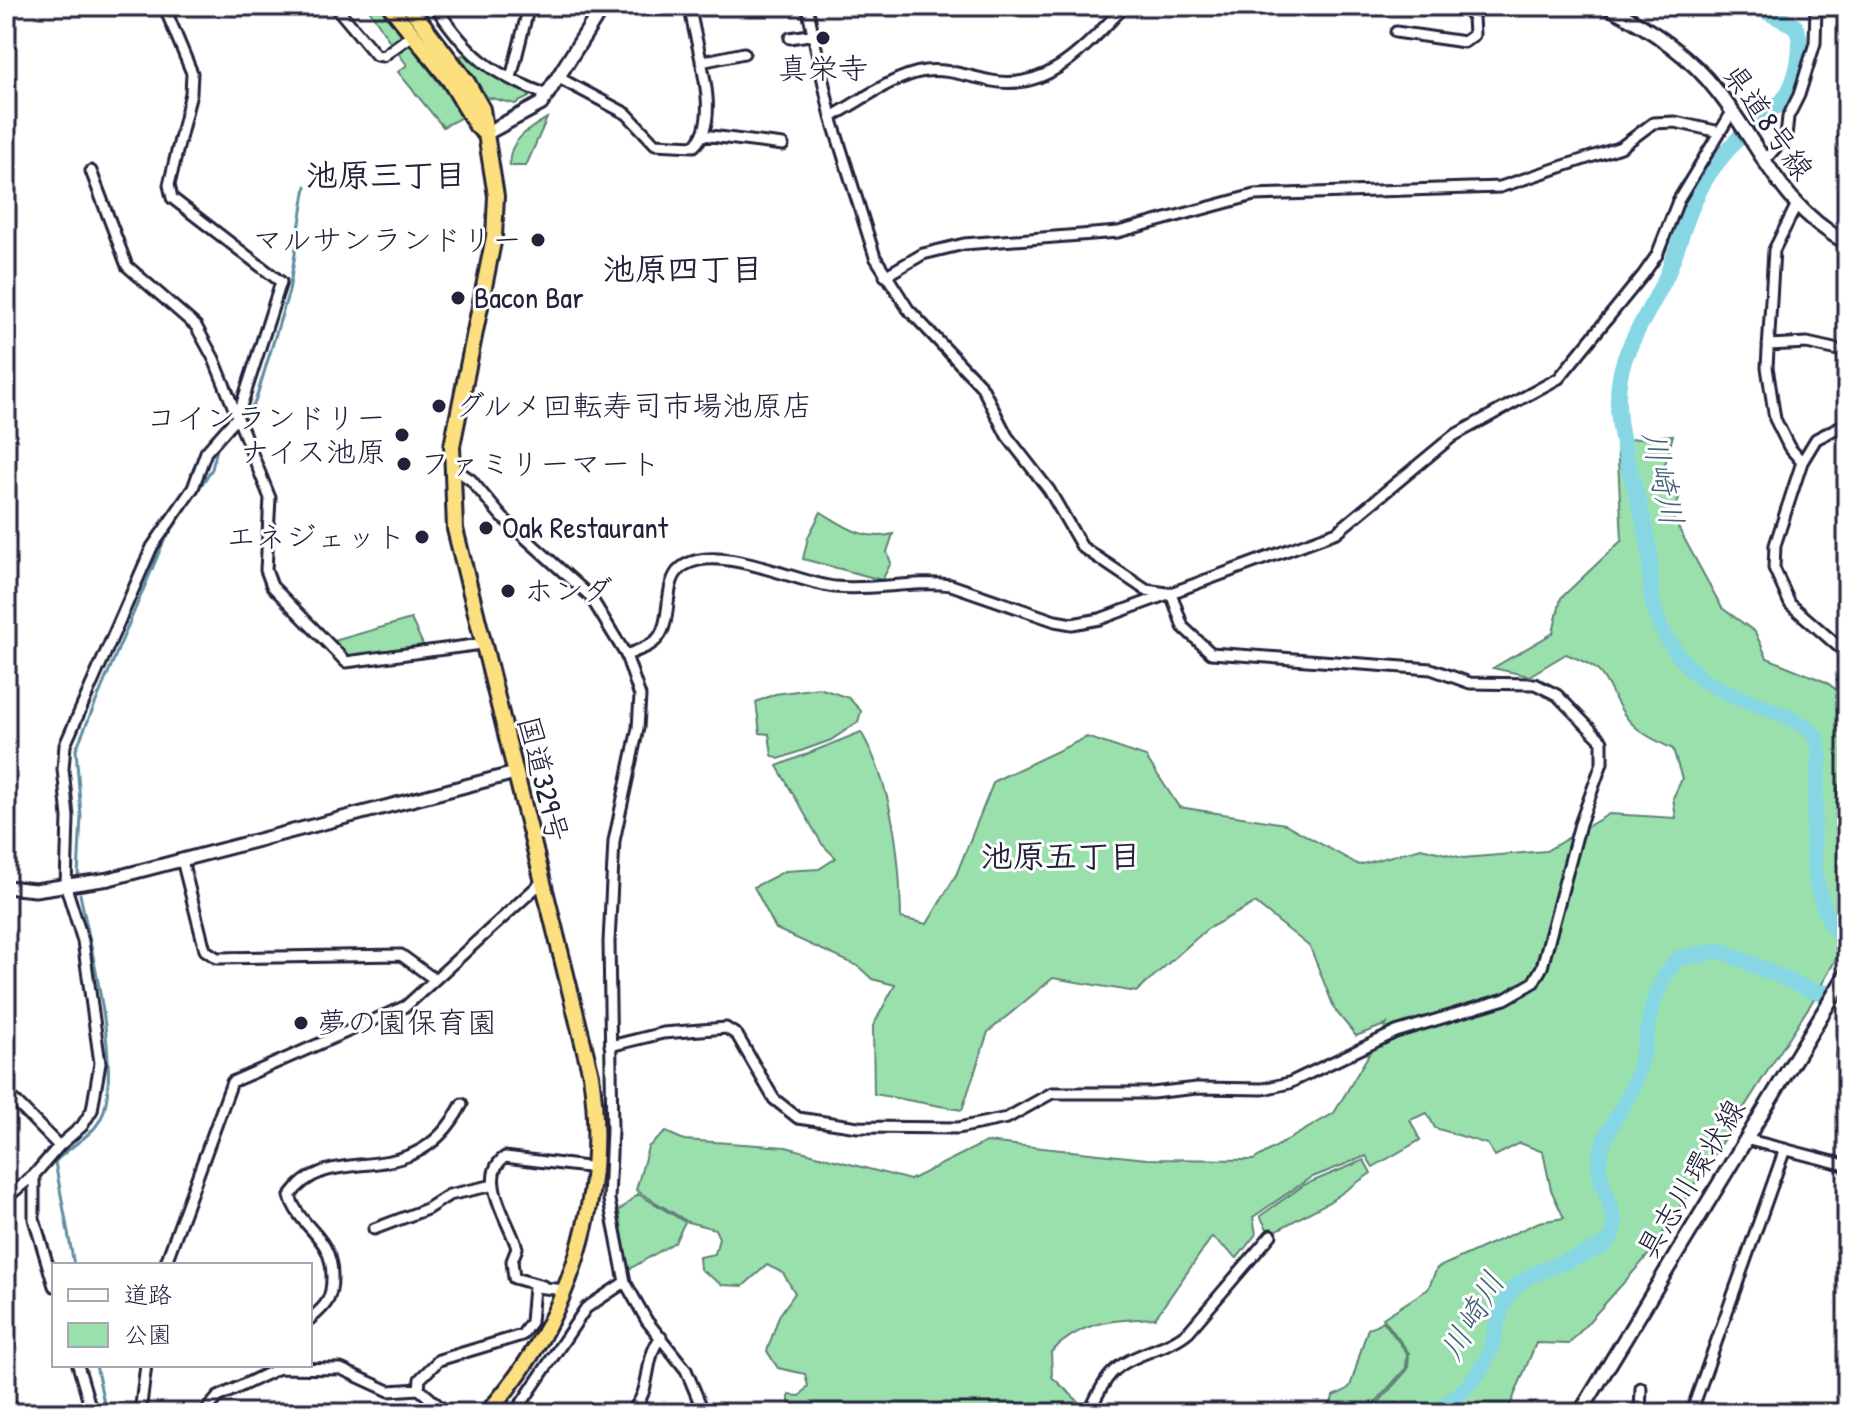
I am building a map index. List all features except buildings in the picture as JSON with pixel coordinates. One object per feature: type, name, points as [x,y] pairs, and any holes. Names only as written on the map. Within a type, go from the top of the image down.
[{"type":"highway","name":"国道329号","points":[[390,6],[450,81],[476,125],[485,134]]},
{"type":"highway","name":"国道329号","points":[[409,6],[449,59],[487,120],[485,134],[495,182],[494,237],[451,466],[457,545],[604,1131],[578,1257],[566,1290],[525,1367],[487,1413]]},
{"type":"main road","points":[[485,134],[527,114],[548,95],[603,6]]},
{"type":"main road","name":"県道8号線","points":[[1606,6],[1675,48],[1716,89],[1796,206],[1847,243]]},
{"type":"main road","name":"具志川環状線","points":[[1580,1413],[1847,973]]},
{"type":"street","points":[[6,1198],[34,1175],[59,1146],[82,1126],[92,1110],[100,1063],[83,941],[66,887],[68,817],[63,769],[65,745],[152,547],[193,488],[206,452],[238,416],[281,282],[172,198],[169,185],[192,73],[164,6]]},
{"type":"street","points":[[335,6],[376,55],[383,56],[412,35]]},
{"type":"street","points":[[435,6],[462,46],[485,66],[548,95]]},
{"type":"street","points":[[511,78],[529,6]]},
{"type":"street","points":[[559,78],[627,114],[655,144],[694,146],[703,135],[707,102],[690,6]]},
{"type":"street","points":[[807,6],[831,117],[875,257],[885,276],[908,309],[982,387],[1007,436],[1049,490],[1082,547],[1146,590],[1171,593]]},
{"type":"street","points":[[831,117],[891,84],[926,71],[997,82],[1048,75],[1067,64],[1125,6]]},
{"type":"street","points":[[1396,32],[1464,42],[1474,35],[1473,17],[1462,6]]},
{"type":"street","points":[[1762,160],[1786,136],[1788,117],[1799,95],[1815,43],[1816,6]]},
{"type":"street","points":[[790,38],[815,34]]},
{"type":"street","points":[[449,59],[462,46]]},
{"type":"street","points":[[701,62],[744,53]]},
{"type":"street","points":[[626,655],[658,638],[664,627],[674,578],[686,565],[697,561],[758,566],[834,587],[932,582],[951,585],[1072,624],[1088,623],[1337,532],[1453,436],[1559,378],[1657,255],[1678,201],[1720,132],[1735,117]]},
{"type":"street","points":[[885,276],[923,254],[964,244],[1118,232],[1254,195],[1500,187],[1621,147],[1653,123],[1675,122],[1720,132]]},
{"type":"street","points":[[703,135],[783,145]]},
{"type":"street","points":[[91,171],[127,266],[196,326],[238,416],[270,498],[266,570],[272,586],[346,662],[482,644]]},
{"type":"street","points":[[1796,206],[1774,250],[1768,345],[1775,419],[1789,447],[1802,462]]},
{"type":"street","points":[[1768,345],[1807,343],[1847,352]]},
{"type":"street","points":[[1847,423],[1816,439],[1802,462],[1775,545],[1774,568],[1790,604],[1847,654]]},
{"type":"street","points":[[451,466],[471,480],[511,526],[578,582],[626,655],[641,705],[614,841],[609,942],[610,1046],[604,1131],[609,1200],[625,1282],[647,1321],[686,1370],[704,1413]]},
{"type":"street","points":[[610,1046],[663,1033],[726,1028],[737,1035],[774,1099],[798,1118],[858,1127],[958,1128],[1007,1118],[1052,1093],[1274,1087],[1383,1037],[1505,999],[1533,983],[1542,967],[1580,824],[1602,763],[1602,741],[1591,729],[1557,695],[1535,684],[1470,683],[1431,669],[1211,653],[1183,627],[1171,593]]},
{"type":"street","points":[[6,887],[35,890],[66,887],[515,773]]},
{"type":"street","points":[[182,860],[205,950],[217,958],[401,955],[434,979]]},
{"type":"street","points":[[166,1263],[232,1082],[406,1006],[543,881]]},
{"type":"street","points":[[6,1092],[59,1146]]},
{"type":"street","points":[[312,1317],[326,1306],[332,1295],[332,1265],[328,1249],[294,1209],[290,1196],[299,1184],[335,1167],[373,1166],[421,1151],[442,1135],[462,1104]]},
{"type":"street","points":[[1745,1139],[1845,1165],[1847,1169]]},
{"type":"street","points":[[1691,1413],[1785,1149]]},
{"type":"street","points":[[566,1290],[514,1278],[512,1261],[517,1248],[494,1185],[497,1165],[505,1157],[595,1168]]},
{"type":"street","points":[[34,1175],[34,1219],[52,1279]]},
{"type":"street","points":[[374,1229],[427,1209],[449,1195],[494,1185]]},
{"type":"street","points":[[1089,1413],[1111,1374],[1126,1362],[1177,1341],[1189,1331],[1271,1235]]},
{"type":"street","points":[[515,1413],[586,1308],[625,1282]]},
{"type":"street","points":[[419,1389],[420,1379],[439,1360],[522,1335],[531,1322],[534,1287],[543,1286]]},
{"type":"street","points":[[629,1413],[645,1391],[654,1345],[661,1337]]},
{"type":"street","points":[[79,1367],[92,1413]]},
{"type":"street","points":[[140,1413],[146,1367]]},
{"type":"street","points":[[204,1413],[218,1397],[278,1367]]},
{"type":"street","points":[[300,1367],[341,1369],[389,1391],[419,1389],[447,1413]]},
{"type":"street","points":[[1640,1413],[1641,1388]]},
{"type":"street","points":[[6,1400],[19,1413]]},
{"type":"green space","points":[[367,6],[381,6],[405,36],[392,45]]},
{"type":"green space","points":[[408,42],[464,116],[443,127],[398,72],[407,65],[396,50]]},
{"type":"green space","points":[[464,55],[476,66],[530,93],[529,97],[515,104],[487,97],[460,56]]},
{"type":"green space","points":[[547,118],[526,166],[510,166],[515,143]]},
{"type":"green space","points":[[1673,435],[1664,468],[1679,498],[1673,518],[1722,608],[1755,632],[1767,658],[1826,682],[1847,698],[1847,763],[1837,794],[1847,817],[1847,939],[1812,1002],[1651,1252],[1569,1344],[1536,1343],[1507,1413],[1369,1413],[1408,1369],[1409,1353],[1383,1318],[1428,1289],[1437,1268],[1539,1222],[1564,1218],[1551,1190],[1543,1152],[1520,1143],[1495,1156],[1487,1144],[1435,1128],[1427,1113],[1410,1120],[1420,1140],[1373,1167],[1366,1156],[1310,1178],[1253,1217],[1256,1234],[1237,1258],[1212,1237],[1155,1318],[1099,1324],[1063,1341],[1051,1352],[1052,1377],[1078,1401],[1071,1413],[815,1413],[789,1403],[789,1395],[800,1396],[808,1386],[805,1374],[778,1368],[767,1351],[779,1316],[795,1293],[783,1273],[767,1265],[743,1286],[722,1285],[700,1269],[699,1257],[715,1254],[719,1238],[715,1229],[688,1222],[636,1190],[648,1147],[666,1132],[684,1140],[786,1147],[910,1180],[986,1142],[1147,1159],[1253,1160],[1334,1113],[1387,1024],[1356,1036],[1335,1010],[1310,947],[1255,903],[1207,929],[1136,992],[1053,978],[988,1032],[962,1110],[874,1094],[873,1026],[895,985],[872,979],[858,966],[776,929],[754,887],[785,871],[819,869],[836,858],[822,844],[777,766],[861,732],[881,776],[893,822],[901,918],[927,924],[956,875],[994,781],[1087,737],[1146,757],[1179,807],[1285,824],[1359,865],[1421,848],[1463,858],[1546,851],[1609,814],[1676,818],[1673,798],[1682,779],[1673,749],[1632,724],[1597,670],[1566,654],[1529,676],[1493,668],[1553,633],[1561,598],[1622,540],[1617,441]]},
{"type":"green space","points":[[821,512],[864,534],[893,534],[887,552],[891,563],[882,580],[803,559],[808,537]]},
{"type":"green space","points":[[411,619],[425,649],[348,658],[334,641]]},
{"type":"green space","points":[[819,688],[849,698],[861,711],[858,722],[831,740],[779,759],[772,755],[769,734],[760,733],[756,702],[775,694]]},
{"type":"green space","points":[[1364,1160],[1371,1173],[1329,1202],[1270,1234],[1260,1216],[1304,1185]]},
{"type":"green space","points":[[638,1194],[685,1222],[675,1242],[628,1270],[619,1211]]},
{"type":"green space","points":[[1383,1321],[1407,1353],[1406,1368],[1366,1413],[1329,1413],[1333,1396],[1350,1386],[1368,1329]]},
{"type":"waterway","name":"川崎川","points":[[1755,6],[1795,26],[1800,43],[1795,74],[1783,100],[1735,142],[1698,193],[1666,277],[1625,358],[1619,381],[1620,427],[1648,541],[1654,608],[1669,642],[1699,677],[1727,693],[1796,721],[1815,736],[1820,759],[1813,846],[1818,889],[1824,909],[1847,944]]},
{"type":"waterway","points":[[242,419],[255,402],[289,291],[306,186]]},
{"type":"waterway","points":[[78,876],[81,816],[76,749],[163,543],[212,469],[218,445]]},
{"type":"waterway","points":[[74,1263],[55,1162],[91,1132],[100,1120],[106,1100],[108,1074],[103,1010],[80,894]]},
{"type":"waterway","name":"川崎川","points":[[1435,1413],[1467,1386],[1486,1361],[1498,1318],[1513,1289],[1536,1273],[1593,1251],[1609,1240],[1614,1222],[1600,1173],[1601,1152],[1635,1081],[1660,986],[1679,958],[1722,951],[1808,989],[1821,993],[1847,991]]},
{"type":"waterway","points":[[1847,1022],[1839,1044],[1836,1066],[1847,1110]]},
{"type":"waterway","points":[[96,1367],[106,1413]]},
{"type":"place","name":"真栄寺","points":[[823,38]]},
{"type":"place","name":"マルサンランドリー","points":[[538,240]]},
{"type":"place","name":"Bacon Bar","points":[[458,298]]},
{"type":"place","name":"グルメ回転寿司市場池原店","points":[[439,406]]},
{"type":"place","name":"コインランドリー ナイス池原","points":[[402,435]]},
{"type":"place","name":"ファミリーマート","points":[[404,464]]},
{"type":"place","name":"Oak Restaurant","points":[[486,528]]},
{"type":"place","name":"エネジェット","points":[[422,537]]},
{"type":"place","name":"ホンダ","points":[[508,591]]},
{"type":"place","name":"夢の園保育園","points":[[301,1023]]},
{"type":"district","name":"池原三丁目","points":[[386,175]]},
{"type":"district","name":"池原四丁目","points":[[683,269]]},
{"type":"district","name":"池原五丁目","points":[[1061,856]]}]
